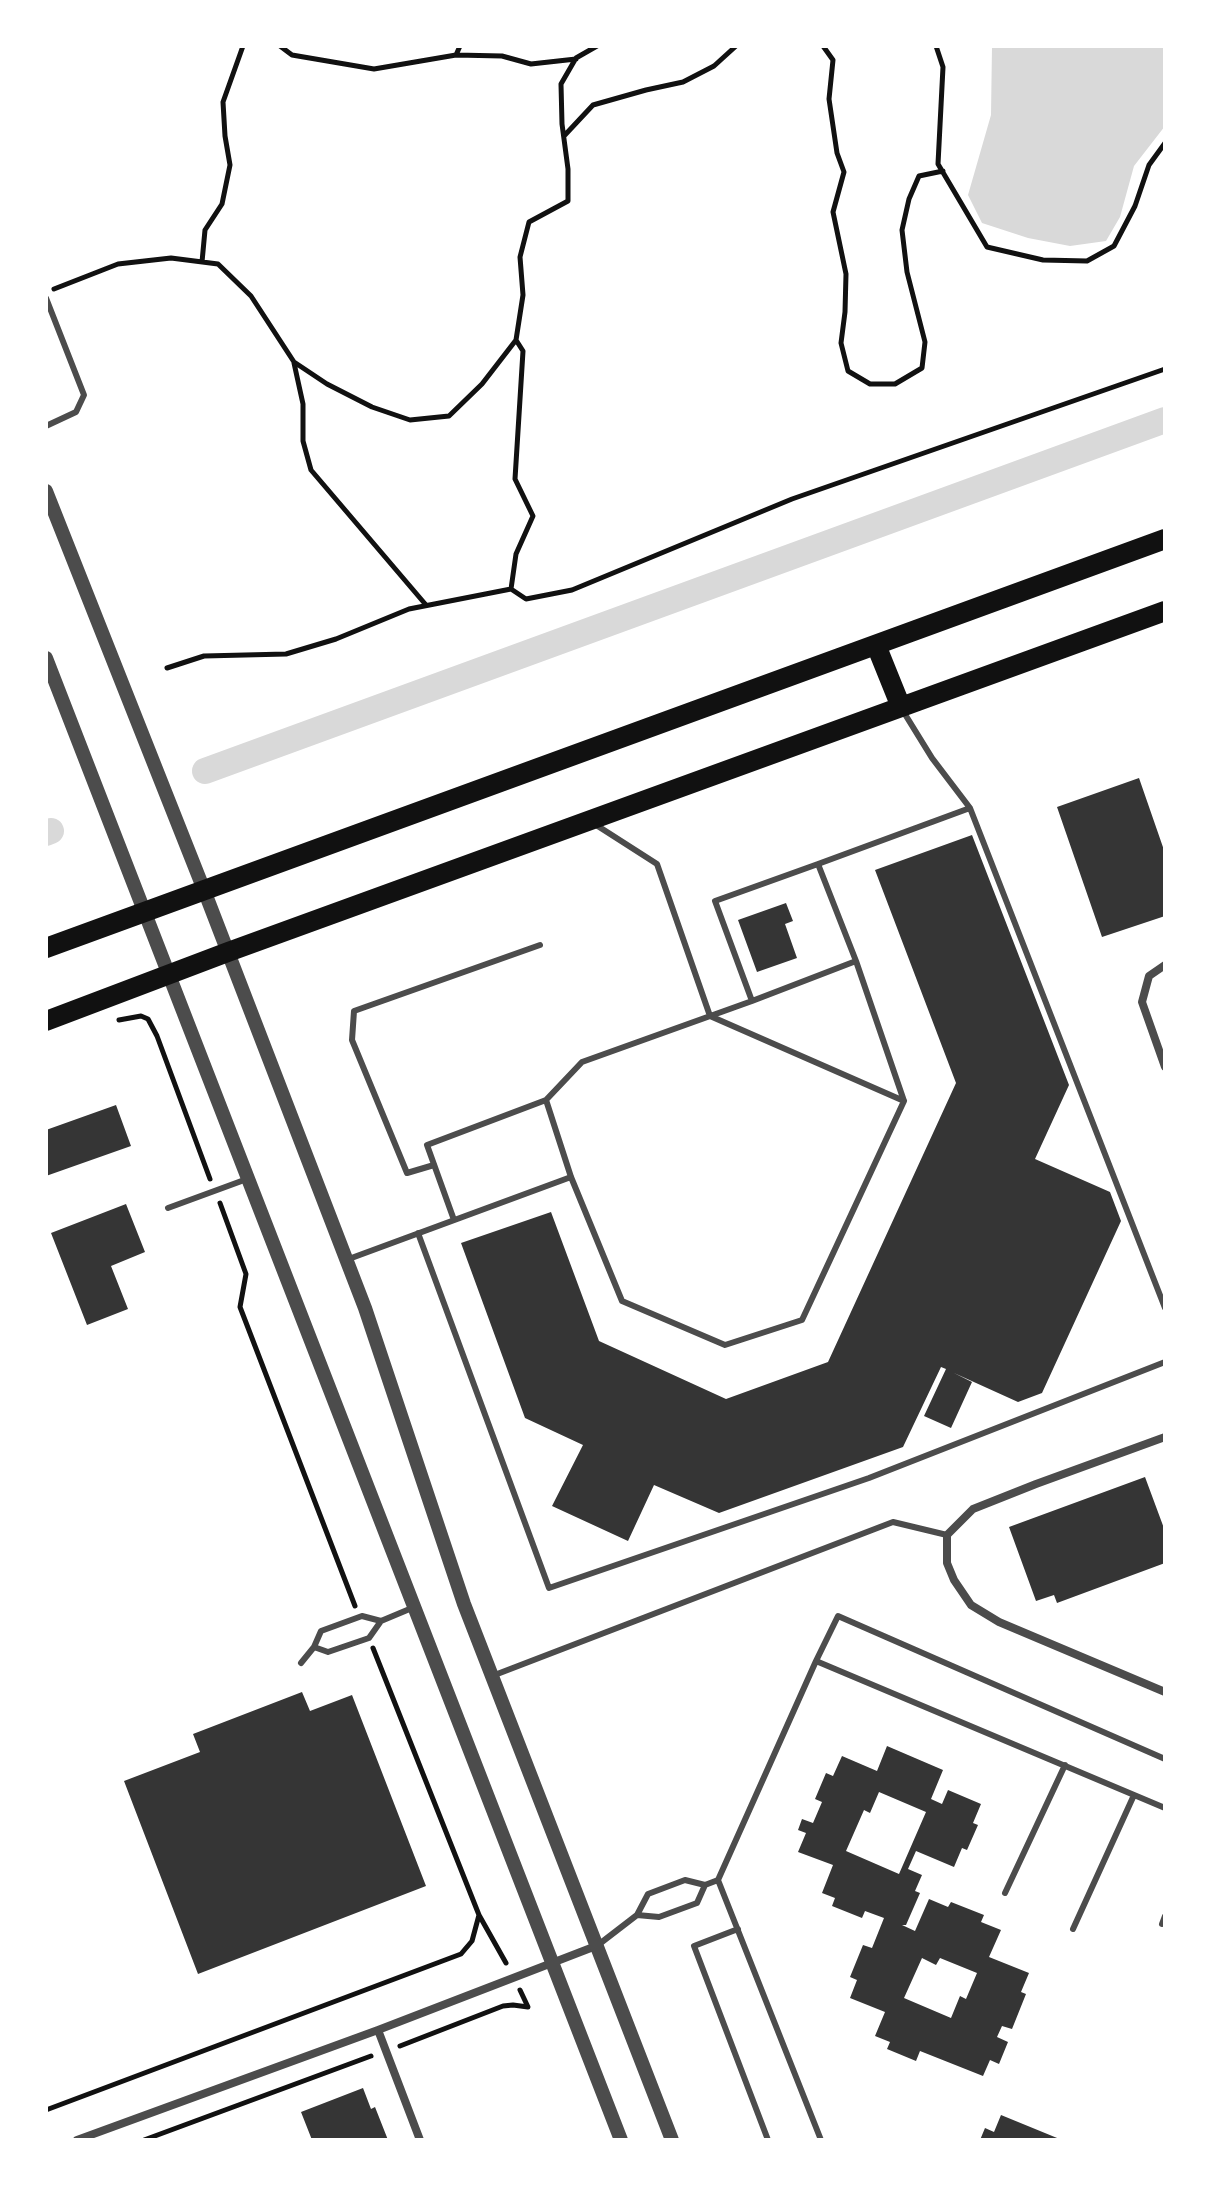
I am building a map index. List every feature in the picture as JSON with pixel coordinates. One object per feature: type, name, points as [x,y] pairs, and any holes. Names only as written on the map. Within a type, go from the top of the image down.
[{"type":"main road","points":[[46,948],[1165,539]]},
{"type":"main road","points":[[46,1021],[1165,611]]},
{"type":"main road","points":[[876,645],[901,707]]},
{"type":"street","points":[[46,491],[365,1308],[464,1604],[672,2140]]},
{"type":"street","points":[[46,658],[621,2140]]},
{"type":"street","points":[[1165,965],[1149,976],[1142,1002],[1165,1067]]},
{"type":"street","points":[[1165,1437],[973,1509],[947,1535],[947,1563],[971,1605],[999,1622],[1165,1692]]},
{"type":"street","points":[[77,2140],[596,1946]]},
{"type":"street","points":[[378,2030],[420,2140]]},
{"type":"lane","points":[[46,298],[84,395],[76,412],[46,426]]},
{"type":"lane","points":[[901,707],[932,758],[970,808],[1165,1308]]},
{"type":"lane","points":[[752,1001],[715,901],[970,808]]},
{"type":"lane","points":[[590,821],[657,864],[710,1016],[904,1101]]},
{"type":"lane","points":[[546,1100],[571,1177],[622,1301],[725,1345],[802,1320],[904,1101],[856,961],[818,864]]},
{"type":"lane","points":[[434,1165],[407,1173],[352,1040],[354,1011],[540,945]]},
{"type":"lane","points":[[454,1220],[427,1145],[546,1100],[582,1062],[856,961]]},
{"type":"lane","points":[[346,1260],[571,1177]]},
{"type":"lane","points":[[168,1208],[248,1178]]},
{"type":"lane","points":[[418,1233],[549,1588],[869,1478],[1165,1362]]},
{"type":"lane","points":[[492,1676],[893,1522],[947,1535]]},
{"type":"lane","points":[[314,1647],[328,1652],[369,1638],[381,1621],[414,1607]]},
{"type":"lane","points":[[301,1663],[314,1647],[321,1631],[362,1616],[381,1621]]},
{"type":"lane","points":[[596,1946],[637,1915],[648,1894],[685,1880],[705,1885],[718,1880],[838,1616],[1165,1759]]},
{"type":"lane","points":[[816,1661],[1165,1808]]},
{"type":"lane","points":[[1005,1893],[1065,1765]]},
{"type":"lane","points":[[1073,1929],[1134,1795]]},
{"type":"lane","points":[[718,1880],[821,2140]]},
{"type":"lane","points":[[637,1915],[659,1917],[697,1903],[705,1885]]},
{"type":"lane","points":[[738,1929],[694,1946],[768,2140]]},
{"type":"path","points":[[202,262],[205,230],[222,204],[230,165],[223,102],[243,46]]},
{"type":"path","points":[[280,46],[292,55],[374,69],[456,55],[502,56],[531,64],[576,58],[597,46]]},
{"type":"path","points":[[456,55],[460,46]]},
{"type":"path","points":[[564,136],[593,105],[683,82],[714,66],[736,46]]},
{"type":"path","points":[[823,46],[833,60],[829,99],[837,153],[844,172],[833,212],[846,274],[841,343],[848,371],[870,384],[895,384],[922,368],[925,342],[907,272],[902,230],[909,199],[919,176],[943,171]]},
{"type":"path","points":[[936,46],[943,67],[938,164],[987,247],[1043,260],[1087,261],[1114,246],[1135,206],[1149,165],[1165,143]]},
{"type":"path","points":[[294,362],[327,384],[372,407],[410,420],[449,416],[482,384],[516,340],[523,295],[520,257],[529,222],[568,201],[561,84],[576,58]]},
{"type":"path","points":[[46,292],[118,264],[171,258],[218,264],[251,296],[294,362],[303,404],[303,441],[311,470],[426,605]]},
{"type":"path","points":[[511,589],[516,554],[533,516],[515,479],[523,351],[516,340]]},
{"type":"path","points":[[167,668],[204,656],[286,654],[426,605],[511,589],[526,599],[572,590],[792,499],[1165,369]]},
{"type":"path","points":[[109,1024],[141,1016],[148,1019],[157,1036],[246,1274],[240,1307],[359,1617]]},
{"type":"path","points":[[369,1638],[479,1915]]},
{"type":"path","points":[[46,2110],[461,1954],[468,1946]]},
{"type":"shaded area","points":[[992,46],[1165,46],[1165,126],[1134,166],[1120,217],[1106,241],[1070,246],[1028,238],[982,223],[968,195],[991,115]]},
{"type":"building","points":[[1139,778],[1165,853],[1165,916],[1102,937],[1057,807]]},
{"type":"building","points":[[972,835],[1069,1085],[1035,1159],[1110,1192],[1121,1221],[1042,1393],[1018,1402],[954,1373],[972,1382],[951,1428],[924,1416],[946,1369],[941,1367],[903,1447],[719,1513],[654,1485],[628,1541],[552,1506],[583,1445],[525,1418],[461,1243],[551,1212],[599,1341],[726,1399],[828,1362],[956,1083],[875,870]]},
{"type":"building","points":[[786,903],[793,921],[785,924],[797,958],[757,972],[738,920]]},
{"type":"building","points":[[116,1105],[131,1146],[46,1176],[46,1130]]},
{"type":"building","points":[[126,1204],[145,1252],[111,1266],[128,1309],[87,1325],[51,1233]]},
{"type":"building","points":[[1145,1477],[1165,1531],[1165,1563],[1057,1603],[1054,1595],[1036,1601],[1009,1527]]},
{"type":"building","points":[[302,1692],[310,1711],[352,1695],[426,1886],[198,1974],[124,1781],[200,1752],[193,1734]]},
{"type":"building","points":[[887,1746],[943,1770],[931,1799],[942,1804],[948,1790],[981,1804],[973,1823],[978,1825],[967,1850],[962,1848],[954,1867],[916,1851],[908,1869],[922,1875],[915,1891],[920,1893],[906,1925],[902,1925],[915,1931],[929,1899],[948,1907],[951,1902],[984,1915],[981,1922],[1001,1930],[989,1957],[1029,1973],[1021,1992],[1026,1994],[1012,2029],[1002,2026],[997,2037],[1008,2042],[999,2064],[990,2060],[983,2076],[920,2051],[916,2061],[887,2049],[890,2042],[875,2036],[885,2012],[850,1998],[857,1980],[850,1977],[863,1945],[872,1948],[884,1918],[865,1911],[862,1918],[832,1906],[835,1898],[822,1893],[833,1865],[798,1852],[806,1833],[798,1830],[802,1819],[813,1823],[822,1802],[815,1799],[826,1773],[833,1776],[842,1756],[877,1771]],"holes":[[[879,1792],[926,1812],[899,1874],[846,1851],[864,1810],[870,1813]],[[922,1958],[936,1965],[940,1958],[977,1973],[966,1999],[960,1996],[951,2018],[904,1998]]]},
{"type":"building","points":[[363,2088],[371,2109],[375,2107],[388,2140],[312,2140],[301,2112]]},
{"type":"building","points":[[1001,2115],[1062,2140],[980,2140],[985,2128],[994,2132]]},
{"type":"waterway","points":[[205,771],[1165,420]]},
{"type":"waterway","points":[[46,833],[51,831]]}]
